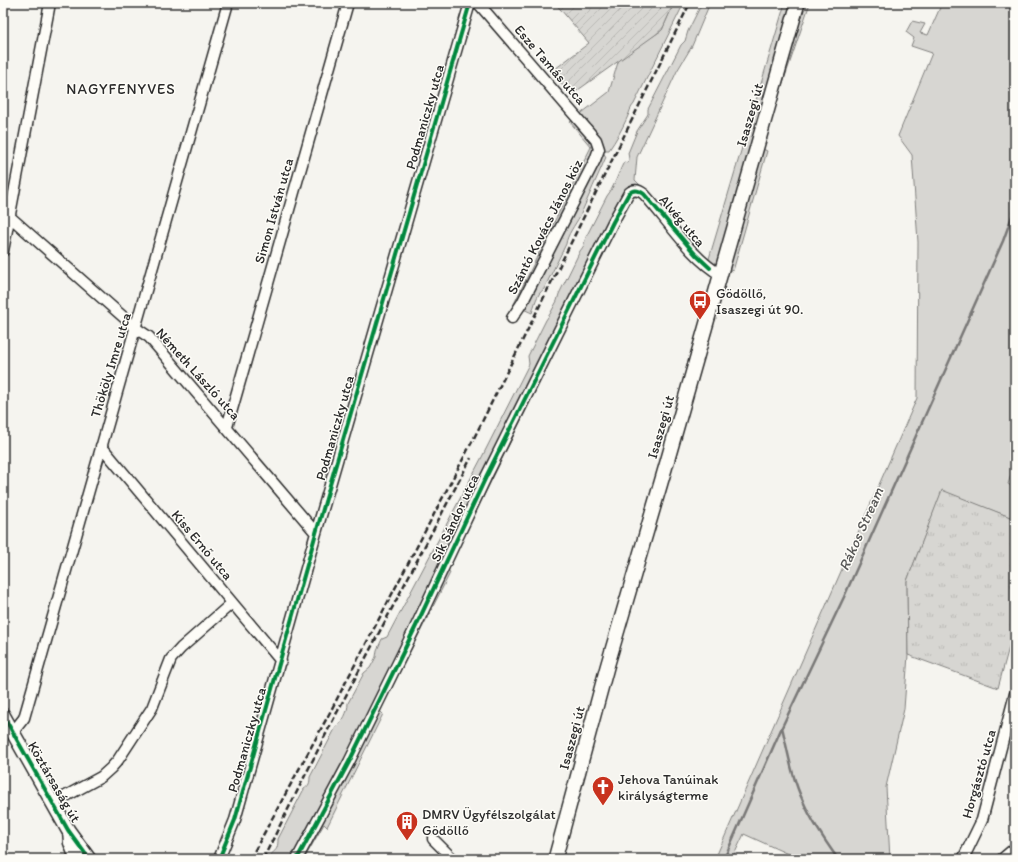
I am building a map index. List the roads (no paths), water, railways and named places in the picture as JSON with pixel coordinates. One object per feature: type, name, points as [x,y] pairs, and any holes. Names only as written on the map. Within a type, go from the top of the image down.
[{"type":"main road","name":"Isaszegi út","points":[[555,859],[607,667],[798,3]]},
{"type":"main road","name":"Köztársaság út","points":[[3,714],[68,830],[90,859]]},
{"type":"street","points":[[3,251],[8,210],[50,3]]},
{"type":"street","name":"Thököly Imre utca","points":[[12,732],[24,718],[228,3]]},
{"type":"street","name":"Simon István utca","points":[[227,427],[348,3]]},
{"type":"street","name":"Podmaniczky utca","points":[[219,859],[235,820],[316,533],[470,3]]},
{"type":"street","name":"Esze Tamás utca","points":[[478,3],[596,140],[599,147]]},
{"type":"street","name":"Szántó Kovács János köz","points":[[512,318],[522,303],[596,160],[599,147]]},
{"type":"street","name":"Alvég utca","points":[[635,190],[644,194],[696,255],[710,268],[721,274]]},
{"type":"street","name":"Sík Sándor utca","points":[[297,859],[349,762],[416,626],[486,477],[613,222],[627,195],[635,190]]},
{"type":"street","name":"Németh László utca","points":[[8,210],[136,329],[149,337],[316,533]]},
{"type":"street","name":"Kiss Ernő utca","points":[[101,446],[281,661]]},
{"type":"street","points":[[53,803],[101,777],[111,768],[118,760],[152,708],[171,659],[181,648],[232,603]]},
{"type":"street","name":"Horgásztó utca","points":[[963,859],[982,820],[1015,694]]},
{"type":"street","name":"Köztársaság út","points":[[68,830],[69,843],[75,859]]},
{"type":"street","points":[[433,839],[453,859]]},
{"type":"street","points":[[1002,859],[1015,848]]},
{"type":"waterway","name":"Rákos Stream","points":[[724,859],[782,727],[844,597],[1003,241],[1015,208]]},
{"type":"waterway","points":[[782,727],[799,792],[815,824],[838,859]]},
{"type":"railway","points":[[250,859],[328,716],[474,438],[690,3]]},
{"type":"railway","points":[[263,859],[331,724],[471,458]]},
{"type":"place","name":"Gödöllő, Isaszegi út 90.","points":[[700,320]]},
{"type":"place","name":"Jehova Tanúinak királyságterme","points":[[603,806]]},
{"type":"place","name":"DMRV Ügyfélszolgálat Gödöllő","points":[[407,842]]},
{"type":"district","name":"NAGYFENYVES","points":[[121,89]]}]
